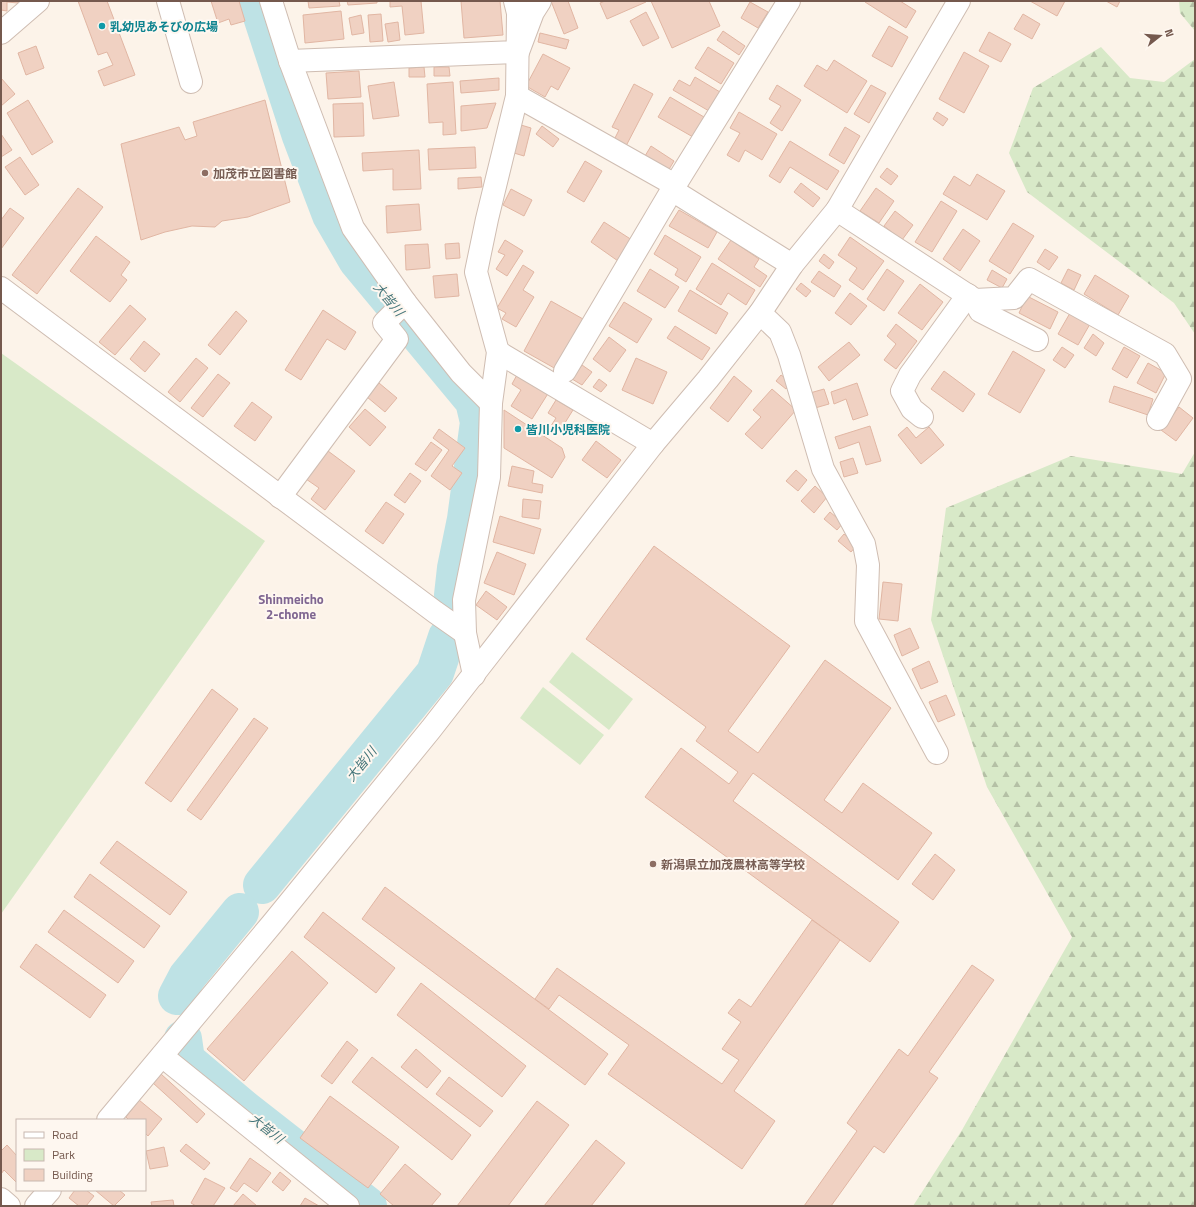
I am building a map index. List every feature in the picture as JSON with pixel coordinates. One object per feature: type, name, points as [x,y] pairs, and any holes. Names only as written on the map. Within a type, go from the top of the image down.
[{"type":"street","points":[[1,33],[38,1]]},
{"type":"street","points":[[168,1],[191,82]]},
{"type":"street","points":[[271,1],[290,61],[354,228],[405,302],[462,373],[490,402]]},
{"type":"street","points":[[474,675],[466,633],[464,600],[489,477],[490,402],[498,352],[476,272],[487,219],[517,96],[518,13],[515,1]]},
{"type":"street","points":[[518,52],[533,12],[540,1]]},
{"type":"street","points":[[565,371],[673,188],[789,1]]},
{"type":"street","points":[[109,1119],[272,924],[474,675],[654,444],[760,314],[792,265],[837,210],[960,1]]},
{"type":"street","points":[[290,61],[518,52]]},
{"type":"street","points":[[517,96],[673,188],[792,265]]},
{"type":"street","points":[[837,210],[971,298],[980,311],[1037,340]]},
{"type":"street","points":[[971,298],[1014,298],[1029,279],[1165,354],[1180,379],[1158,419]]},
{"type":"street","points":[[1,288],[280,497],[435,612],[466,633]]},
{"type":"street","points":[[922,417],[912,409],[902,391],[910,375],[971,298]]},
{"type":"street","points":[[280,497],[397,339],[384,323],[405,302]]},
{"type":"street","points":[[760,314],[780,332],[789,355],[823,469],[864,544],[868,565],[866,621],[937,753]]},
{"type":"street","points":[[498,352],[654,444]]},
{"type":"street","points":[[162,1056],[347,1206]]},
{"type":"street","points":[[36,1206],[49,1191]]},
{"type":"street","points":[[1,1199],[9,1206]]},
{"type":"green space","points":[[1179,1],[1195,1],[1195,31],[1180,13]]},
{"type":"green space","points":[[1101,47],[1130,78],[1164,82],[1195,59],[1195,334],[1174,303],[1027,192],[1009,153],[1033,88]]},
{"type":"green space","points":[[1,353],[265,541],[1,914]]},
{"type":"green space","points":[[1195,452],[1195,1206],[913,1206],[962,1130],[1072,937],[987,787],[931,620],[946,508],[1071,456],[1182,474]]},
{"type":"green space","points":[[572,652],[633,699],[609,730],[549,682]]},
{"type":"green space","points":[[543,687],[604,735],[580,765],[520,718]]},
{"type":"building","points":[[1,1],[18,1],[18,3],[7,2],[7,11],[1,10]]},
{"type":"building","name":"乳幼児あそびの広場","points":[[78,1],[107,1],[135,75],[104,86],[98,71],[113,65],[107,52],[98,55]]},
{"type":"building","points":[[211,1],[239,1],[245,21],[231,25],[229,19],[218,23]]},
{"type":"building","points":[[308,1],[339,1],[340,6],[309,8]]},
{"type":"building","points":[[347,1],[377,1],[377,3],[348,5]]},
{"type":"building","points":[[390,1],[421,1],[424,33],[405,35],[402,6],[390,7]]},
{"type":"building","points":[[461,1],[500,1],[503,35],[464,38]]},
{"type":"building","points":[[551,1],[568,1],[578,28],[564,34]]},
{"type":"building","points":[[605,1],[646,2],[607,19],[600,3]]},
{"type":"building","points":[[651,1],[709,1],[720,26],[672,48]]},
{"type":"building","points":[[900,1],[916,11],[906,28],[865,2]]},
{"type":"building","points":[[1030,1],[1065,1],[1057,16]]},
{"type":"building","points":[[1106,1],[1120,1],[1117,7]]},
{"type":"building","points":[[750,2],[768,12],[758,28],[741,18]]},
{"type":"building","points":[[341,11],[344,39],[305,43],[303,15]]},
{"type":"building","points":[[646,12],[659,38],[643,46],[630,21]]},
{"type":"building","points":[[381,14],[383,41],[370,42],[368,15]]},
{"type":"building","points":[[1023,14],[1040,24],[1032,39],[1014,29]]},
{"type":"building","points":[[361,15],[364,33],[352,35],[349,18]]},
{"type":"building","points":[[398,22],[400,40],[388,42],[385,24]]},
{"type":"building","points":[[889,26],[908,37],[892,67],[872,56]]},
{"type":"building","points":[[723,31],[745,46],[739,55],[717,40]]},
{"type":"building","points":[[989,32],[1011,44],[1001,62],[979,51]]},
{"type":"building","points":[[540,33],[569,40],[566,49],[538,42]]},
{"type":"building","points":[[36,46],[44,68],[26,75],[18,53]]},
{"type":"building","points":[[708,47],[734,63],[721,84],[695,68]]},
{"type":"building","points":[[964,52],[989,66],[964,113],[939,99]]},
{"type":"building","points":[[543,54],[570,68],[558,90],[551,86],[545,97],[526,86]]},
{"type":"building","points":[[834,60],[867,81],[847,113],[804,86],[817,65],[827,71]]},
{"type":"building","points":[[424,67],[425,77],[409,77],[409,68]]},
{"type":"building","points":[[434,67],[449,67],[450,76],[434,76]]},
{"type":"building","points":[[359,71],[361,97],[328,99],[326,73]]},
{"type":"building","points":[[695,77],[720,92],[709,111],[673,90],[679,80],[690,86]]},
{"type":"building","points":[[1,78],[15,94],[1,106]]},
{"type":"building","points":[[499,78],[499,90],[461,93],[460,81]]},
{"type":"building","points":[[394,82],[399,116],[373,119],[368,86]]},
{"type":"building","points":[[453,82],[456,134],[443,135],[443,122],[429,123],[427,84]]},
{"type":"building","points":[[634,84],[653,94],[626,146],[614,140],[619,130],[612,127]]},
{"type":"building","points":[[777,85],[801,100],[782,131],[770,123],[781,106],[769,99]]},
{"type":"building","points":[[871,85],[886,93],[869,123],[854,114]]},
{"type":"building","points":[[670,97],[704,117],[693,137],[658,117]]},
{"type":"building","points":[[28,100],[53,142],[32,155],[7,113]]},
{"type":"building","name":"加茂市立図書館","points":[[265,100],[290,202],[248,217],[222,221],[215,227],[192,226],[165,232],[141,240],[121,144],[179,127],[185,140],[197,136],[193,122]]},
{"type":"building","points":[[363,103],[364,136],[334,137],[333,104]]},
{"type":"building","points":[[496,103],[487,128],[461,131],[461,106]]},
{"type":"building","points":[[739,112],[777,134],[762,160],[745,150],[739,162],[727,155],[740,133],[730,128]]},
{"type":"building","points":[[937,112],[948,119],[943,126],[933,119]]},
{"type":"building","points":[[521,125],[531,128],[524,156],[514,153]]},
{"type":"building","points":[[542,126],[559,139],[553,147],[536,134]]},
{"type":"building","points":[[845,127],[860,136],[844,164],[829,155]]},
{"type":"building","points":[[1,134],[12,150],[1,157]]},
{"type":"building","points":[[790,141],[839,171],[827,190],[790,167],[780,183],[769,176]]},
{"type":"building","points":[[651,146],[674,161],[668,171],[645,156]]},
{"type":"building","points":[[475,147],[476,168],[429,170],[428,149]]},
{"type":"building","points":[[419,150],[421,189],[393,190],[393,169],[363,171],[362,153]]},
{"type":"building","points":[[20,157],[39,185],[25,195],[5,167]]},
{"type":"building","points":[[585,161],[602,171],[584,202],[567,192]]},
{"type":"building","points":[[887,168],[898,176],[891,185],[880,177]]},
{"type":"building","points":[[977,174],[1005,191],[987,220],[943,194],[954,176],[970,186]]},
{"type":"building","points":[[481,177],[482,187],[458,189],[458,178]]},
{"type":"building","points":[[801,183],[820,198],[813,207],[794,192]]},
{"type":"building","points":[[78,188],[103,207],[37,294],[12,275]]},
{"type":"building","points":[[876,188],[894,201],[879,223],[860,211]]},
{"type":"building","points":[[511,189],[532,200],[524,216],[503,205]]},
{"type":"building","points":[[941,201],[957,211],[932,252],[915,242]]},
{"type":"building","points":[[419,204],[421,230],[387,233],[386,206]]},
{"type":"building","points":[[10,208],[24,218],[1,249],[1,220]]},
{"type":"building","points":[[679,210],[717,232],[708,248],[669,226]]},
{"type":"building","points":[[895,211],[913,225],[902,240],[884,226]]},
{"type":"building","points":[[604,222],[632,240],[618,261],[591,242]]},
{"type":"building","points":[[1013,223],[1034,236],[1010,274],[989,261]]},
{"type":"building","points":[[963,229],[980,241],[960,271],[943,259]]},
{"type":"building","points":[[665,235],[701,257],[686,282],[675,275],[678,269],[654,254]]},
{"type":"building","points":[[96,236],[130,262],[121,275],[127,280],[110,302],[70,271]]},
{"type":"building","points":[[850,237],[884,261],[863,290],[849,280],[857,268],[838,255]]},
{"type":"building","points":[[505,240],[523,251],[507,276],[496,269],[505,255],[498,252]]},
{"type":"building","points":[[731,240],[759,259],[754,267],[767,276],[760,287],[718,259]]},
{"type":"building","points":[[459,243],[460,258],[446,259],[445,244]]},
{"type":"building","points":[[428,244],[430,268],[406,270],[405,245]]},
{"type":"building","points":[[1045,249],[1058,257],[1049,270],[1037,262]]},
{"type":"building","points":[[824,254],[834,262],[829,269],[819,261]]},
{"type":"building","points":[[712,263],[755,290],[746,305],[728,293],[721,305],[696,289]]},
{"type":"building","points":[[523,265],[534,272],[523,290],[534,297],[516,327],[502,319],[506,313],[497,308]]},
{"type":"building","points":[[650,269],[679,287],[665,308],[637,291]]},
{"type":"building","points":[[887,269],[904,281],[884,311],[867,299]]},
{"type":"building","points":[[1068,269],[1081,275],[1074,290],[1061,283]]},
{"type":"building","points":[[992,270],[1007,279],[1002,288],[987,280]]},
{"type":"building","points":[[819,271],[841,286],[834,297],[811,282]]},
{"type":"building","points":[[457,274],[459,296],[435,298],[433,276]]},
{"type":"building","points":[[1095,275],[1129,296],[1118,315],[1084,294]]},
{"type":"building","points":[[801,283],[811,291],[806,297],[796,289]]},
{"type":"building","points":[[920,284],[943,302],[922,330],[898,313]]},
{"type":"building","points":[[690,290],[728,313],[716,334],[678,311]]},
{"type":"building","points":[[850,293],[867,306],[851,325],[835,313]]},
{"type":"building","points":[[1027,296],[1058,312],[1050,329],[1019,313]]},
{"type":"building","points":[[551,301],[583,319],[556,369],[524,351]]},
{"type":"building","points":[[624,302],[652,319],[637,343],[609,326]]},
{"type":"building","points":[[130,305],[146,319],[115,355],[99,342]]},
{"type":"building","points":[[323,310],[356,332],[345,350],[327,339],[301,380],[285,370]]},
{"type":"building","points":[[236,311],[247,321],[220,355],[208,345]]},
{"type":"building","points":[[1070,313],[1090,324],[1078,345],[1058,334]]},
{"type":"building","points":[[896,324],[917,341],[896,369],[884,360],[896,344],[887,336]]},
{"type":"building","points":[[675,326],[710,348],[702,360],[667,338]]},
{"type":"building","points":[[1093,334],[1104,343],[1096,356],[1084,348]]},
{"type":"building","points":[[609,337],[626,350],[610,372],[593,359]]},
{"type":"building","points":[[144,341],[160,354],[145,372],[130,359]]},
{"type":"building","points":[[849,342],[860,355],[829,381],[818,367]]},
{"type":"building","points":[[1062,347],[1074,355],[1065,368],[1053,360]]},
{"type":"building","points":[[1124,347],[1140,356],[1127,378],[1112,369]]},
{"type":"building","points":[[1013,351],[1045,370],[1020,413],[988,394]]},
{"type":"building","points":[[196,358],[208,368],[180,402],[168,392]]},
{"type":"building","points":[[636,358],[667,372],[653,404],[622,390]]},
{"type":"building","points":[[1148,363],[1166,373],[1156,393],[1137,383]]},
{"type":"building","points":[[582,365],[592,372],[582,385],[572,379]]},
{"type":"building","points":[[944,371],[975,394],[963,412],[931,389]]},
{"type":"building","points":[[518,373],[549,392],[532,419],[511,406],[521,390],[512,384]]},
{"type":"building","points":[[218,374],[230,383],[203,417],[191,408]]},
{"type":"building","points":[[781,375],[791,382],[786,389],[776,381]]},
{"type":"building","points":[[734,376],[752,391],[728,422],[710,408]]},
{"type":"building","points":[[599,379],[607,385],[601,392],[593,387]]},
{"type":"building","points":[[379,383],[397,398],[385,412],[367,397]]},
{"type":"building","points":[[857,383],[868,415],[853,420],[846,399],[834,404],[831,392]]},
{"type":"building","points":[[1114,386],[1153,399],[1148,415],[1109,402]]},
{"type":"building","points":[[772,389],[796,410],[762,449],[745,434],[761,417],[753,410]]},
{"type":"building","points":[[824,389],[829,404],[815,408],[810,393]]},
{"type":"building","points":[[556,400],[573,410],[558,434],[549,429],[556,418],[548,413]]},
{"type":"building","points":[[252,402],[272,417],[255,441],[234,426]]},
{"type":"building","points":[[1179,407],[1193,418],[1176,441],[1161,430]]},
{"type":"building","points":[[365,409],[386,427],[370,446],[349,427]]},
{"type":"building","name":"皆川小児科医院","points":[[504,410],[562,448],[565,457],[552,478],[504,448]]},
{"type":"building","points":[[870,426],[881,461],[866,465],[859,442],[839,449],[835,437]]},
{"type":"building","points":[[907,427],[916,438],[929,427],[944,445],[921,464],[898,435]]},
{"type":"building","points":[[439,429],[465,448],[452,466],[462,473],[450,490],[431,476],[449,450],[433,438]]},
{"type":"building","points":[[596,441],[621,460],[607,478],[582,460]]},
{"type":"building","points":[[431,442],[442,450],[426,471],[415,464]]},
{"type":"building","points":[[328,451],[355,471],[325,510],[311,499],[319,488],[306,479]]},
{"type":"building","points":[[853,458],[858,473],[844,477],[840,462]]},
{"type":"building","points":[[512,466],[534,471],[532,483],[543,485],[542,493],[508,486]]},
{"type":"building","points":[[796,470],[807,480],[798,491],[786,481]]},
{"type":"building","points":[[410,473],[421,481],[405,503],[394,495]]},
{"type":"building","points":[[815,486],[827,497],[814,513],[801,501]]},
{"type":"building","points":[[523,499],[541,501],[539,519],[522,517]]},
{"type":"building","points":[[386,502],[404,514],[383,544],[365,531]]},
{"type":"building","points":[[830,512],[843,523],[837,530],[824,519]]},
{"type":"building","points":[[500,516],[541,529],[534,554],[493,542]]},
{"type":"building","points":[[844,534],[857,545],[851,552],[838,541]]},
{"type":"building","points":[[654,546],[790,646],[728,731],[758,753],[825,660],[891,708],[824,800],[842,813],[863,783],[932,833],[898,880],[753,773],[733,801],[899,922],[870,962],[645,797],[681,748],[729,784],[738,772],[696,741],[706,727],[586,639]]},
{"type":"building","points":[[497,552],[526,564],[514,595],[484,583]]},
{"type":"building","points":[[883,582],[902,584],[898,621],[879,619]]},
{"type":"building","points":[[486,591],[507,607],[497,620],[476,605]]},
{"type":"building","points":[[910,628],[919,648],[902,656],[894,635]]},
{"type":"building","points":[[929,661],[938,682],[921,689],[912,669]]},
{"type":"building","points":[[212,689],[238,709],[171,802],[145,783]]},
{"type":"building","points":[[946,695],[955,715],[938,722],[929,702]]},
{"type":"building","points":[[254,718],[268,728],[201,820],[187,810]]},
{"type":"building","points":[[117,841],[187,892],[170,915],[100,863]]},
{"type":"building","points":[[935,854],[955,870],[933,900],[912,884]]},
{"type":"building","points":[[90,874],[160,926],[144,948],[74,897]]},
{"type":"building","points":[[385,887],[608,1054],[585,1085],[362,919]]},
{"type":"building","points":[[64,910],[134,961],[118,983],[48,932]]},
{"type":"building","points":[[323,912],[395,968],[376,993],[304,937]]},
{"type":"building","points":[[812,920],[840,940],[734,1091],[775,1121],[742,1169],[608,1074],[629,1045],[559,995],[549,1009],[535,999],[557,968],[722,1084],[739,1060],[722,1049],[741,1022],[728,1013],[739,999],[751,1007]]},
{"type":"building","points":[[36,944],[106,995],[90,1018],[20,967]]},
{"type":"building","points":[[292,951],[328,983],[244,1081],[207,1049]]},
{"type":"building","points":[[972,965],[994,980],[929,1072],[938,1078],[884,1153],[874,1146],[831,1206],[804,1206],[857,1131],[847,1123],[899,1049],[908,1056]]},
{"type":"building","points":[[421,983],[526,1066],[502,1097],[397,1015]]},
{"type":"building","points":[[347,1041],[358,1050],[332,1084],[321,1076]]},
{"type":"building","points":[[416,1049],[441,1071],[427,1088],[401,1067]]},
{"type":"building","points":[[372,1057],[471,1135],[452,1160],[352,1082]]},
{"type":"building","points":[[161,1074],[205,1114],[197,1123],[153,1083]]},
{"type":"building","points":[[449,1077],[493,1111],[480,1127],[436,1094]]},
{"type":"building","points":[[330,1096],[399,1147],[368,1188],[300,1138]]},
{"type":"building","points":[[139,1100],[162,1119],[148,1136],[146,1134],[146,1119],[128,1119],[126,1117]]},
{"type":"building","points":[[537,1101],[569,1125],[508,1206],[457,1206]]},
{"type":"building","points":[[596,1140],[625,1163],[591,1206],[544,1206]]},
{"type":"building","points":[[186,1144],[210,1163],[204,1170],[180,1151]]},
{"type":"building","points":[[7,1145],[16,1155],[16,1182],[4,1170],[1,1174],[1,1151]]},
{"type":"building","points":[[164,1147],[168,1166],[150,1169],[146,1151]]},
{"type":"building","points":[[250,1158],[271,1173],[257,1192],[244,1183],[237,1192],[230,1188]]},
{"type":"building","points":[[405,1164],[441,1194],[431,1206],[394,1206],[380,1194]]},
{"type":"building","points":[[280,1172],[291,1181],[283,1191],[272,1182]]},
{"type":"building","points":[[205,1178],[225,1188],[213,1206],[196,1206],[191,1203]]},
{"type":"building","points":[[74,1191],[87,1191],[94,1196],[86,1206],[79,1206],[69,1198]]},
{"type":"building","points":[[96,1191],[120,1191],[125,1195],[114,1206]]},
{"type":"building","points":[[243,1194],[257,1206],[233,1206]]},
{"type":"building","points":[[305,1198],[319,1206],[300,1206]]},
{"type":"building","points":[[173,1200],[174,1206],[152,1206],[151,1202]]},
{"type":"waterway","name":"大皆川","points":[[257,1],[301,136],[331,215],[357,260],[474,401],[479,422],[466,519],[456,568],[453,595]]},
{"type":"waterway","name":"大皆川","points":[[262,885],[435,673],[447,637]]},
{"type":"waterway","name":"大皆川","points":[[177,996],[187,977],[240,912]]},
{"type":"waterway","name":"大皆川","points":[[183,1039],[186,1060],[244,1109],[368,1206]]},
{"type":"place","name":"乳幼児あそびの広場","points":[[102,26]]},
{"type":"place","name":"加茂市立図書館","points":[[205,173]]},
{"type":"place","name":"皆川小児科医院","points":[[518,429]]},
{"type":"place","name":"新潟県立加茂農林高等学校","points":[[653,864]]},
{"type":"district","name":"Shinmeicho 2-chome","points":[[291,606]]}]
